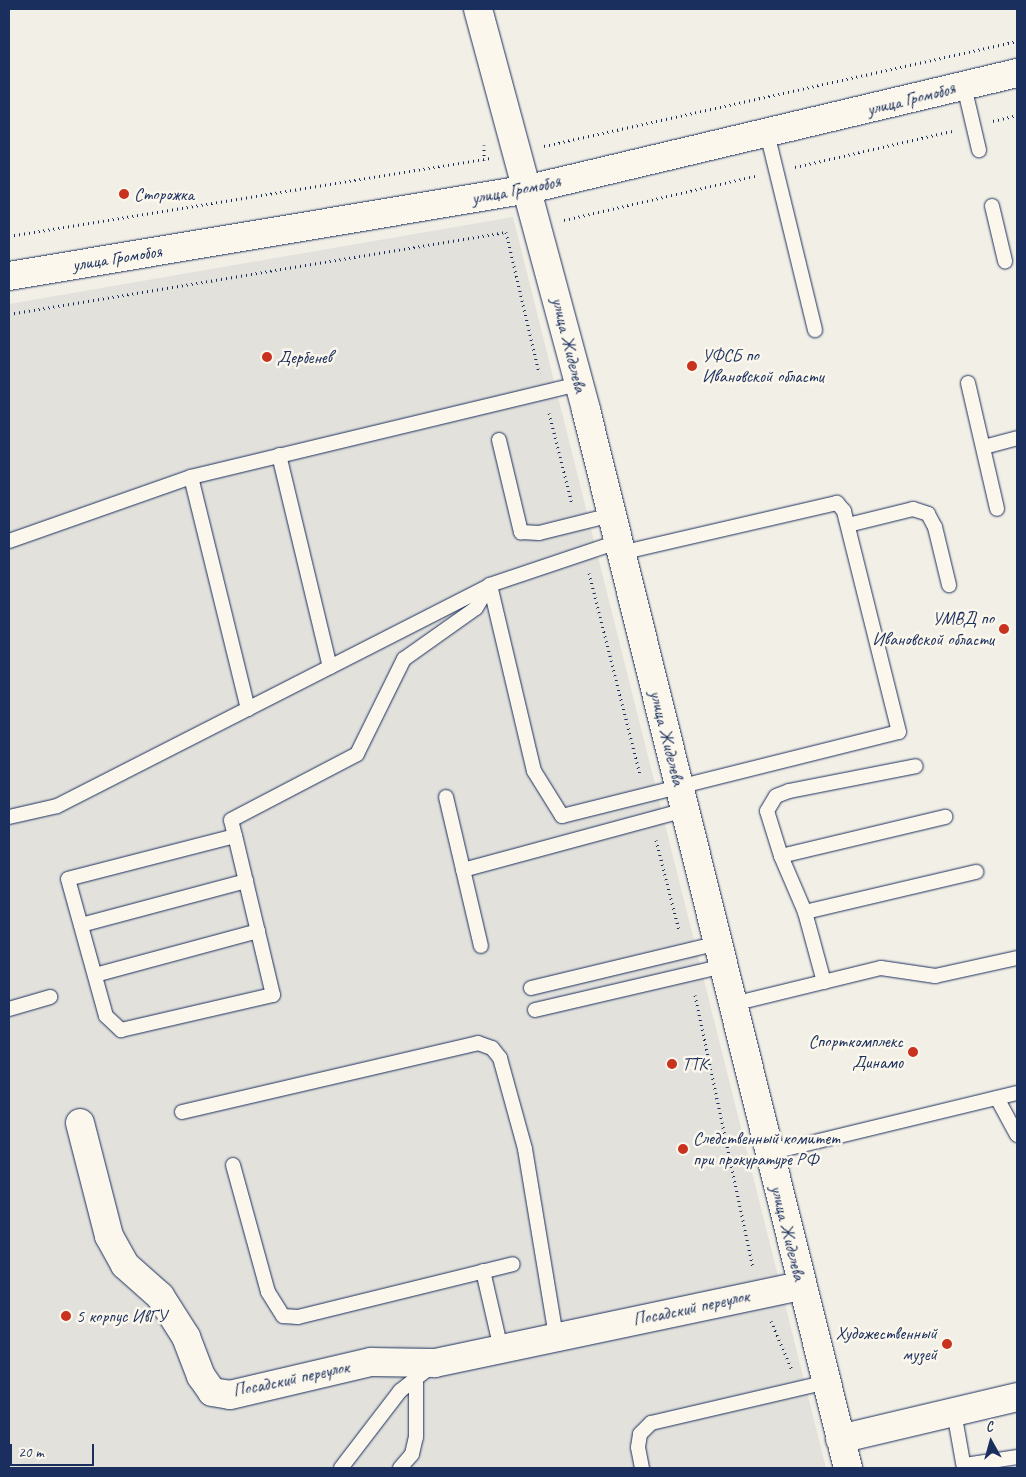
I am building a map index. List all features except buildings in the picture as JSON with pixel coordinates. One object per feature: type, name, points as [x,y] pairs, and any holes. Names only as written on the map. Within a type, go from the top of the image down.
[{"type":"street","name":"улица Жиделева","points":[[478,9],[529,190],[612,514],[801,1286],[848,1468]]},
{"type":"street","name":"улица Громобоя","points":[[9,276],[529,190],[1017,73]]},
{"type":"street","name":"Посадский переулок","points":[[80,1124],[109,1236],[125,1266],[160,1296],[186,1337],[201,1376],[212,1392],[230,1394],[371,1362],[425,1371],[501,1349],[759,1293],[801,1286]]},
{"type":"street","points":[[840,1439],[1017,1397]]},
{"type":"lane","points":[[964,86],[979,150]]},
{"type":"lane","points":[[767,133],[815,330]]},
{"type":"lane","points":[[992,206],[1005,261]]},
{"type":"lane","points":[[9,541],[191,477],[579,384]]},
{"type":"lane","points":[[968,384],[997,509]]},
{"type":"lane","points":[[984,447],[1017,438]]},
{"type":"lane","points":[[499,440],[521,532],[540,533],[612,514]]},
{"type":"lane","points":[[279,455],[330,667]]},
{"type":"lane","points":[[191,477],[248,709]]},
{"type":"lane","points":[[9,817],[57,806],[490,585],[584,553],[837,503],[844,511],[848,525],[899,732],[682,798],[651,819],[463,870]]},
{"type":"lane","points":[[848,525],[913,509],[928,514],[935,527],[949,585]]},
{"type":"lane","points":[[490,585],[534,771],[562,816],[645,796],[682,798]]},
{"type":"lane","points":[[235,836],[68,879],[106,1016],[121,1030],[273,995],[246,881],[235,836],[231,820],[357,754],[404,659],[476,608],[490,585]]},
{"type":"lane","points":[[824,982],[805,912],[781,856],[768,811],[776,796],[916,766]]},
{"type":"lane","points":[[446,798],[481,946]]},
{"type":"lane","points":[[781,856],[945,817]]},
{"type":"lane","points":[[805,912],[976,872]]},
{"type":"lane","points":[[81,925],[246,881]]},
{"type":"lane","points":[[95,974],[258,931]]},
{"type":"lane","points":[[530,988],[684,952],[721,954]]},
{"type":"lane","points":[[535,1010],[690,974],[721,954]]},
{"type":"lane","points":[[733,1004],[881,968],[935,976],[1017,958]]},
{"type":"lane","points":[[9,1010],[50,998]]},
{"type":"lane","points":[[182,1112],[478,1042],[492,1048],[500,1058],[525,1149],[556,1337]]},
{"type":"lane","points":[[768,1152],[1017,1093]]},
{"type":"lane","points":[[998,1098],[1017,1134]]},
{"type":"lane","points":[[234,1165],[268,1292],[283,1316],[298,1317],[513,1264]]},
{"type":"lane","points":[[483,1272],[501,1349]]},
{"type":"lane","points":[[400,1468],[412,1454],[425,1371]]},
{"type":"lane","name":"Посадский переулок","points":[[341,1468],[400,1391],[425,1371]]},
{"type":"lane","points":[[642,1468],[638,1447],[640,1434],[651,1423],[827,1382]]},
{"type":"lane","points":[[954,1412],[964,1467],[1017,1457]]},
{"type":"path","points":[[506,232],[543,392],[577,524]]},
{"type":"path","points":[[584,553],[645,796]]},
{"type":"path","points":[[651,819],[684,952]]},
{"type":"path","points":[[690,974],[759,1293],[797,1388]]},
{"type":"shaded area","points":[[513,217],[826,1468],[9,1468],[9,304]]},
{"type":"place","name":"Сторожка","points":[[124,194]]},
{"type":"place","name":"Дербенев","points":[[267,357]]},
{"type":"place","name":"УФСБ по Ивановской области","points":[[692,366]]},
{"type":"place","name":"УМВД по Ивановской области","points":[[1004,629]]},
{"type":"place","name":"Спорткомплекс Динамо","points":[[913,1052]]},
{"type":"place","name":"ТТК","points":[[672,1064]]},
{"type":"place","name":"Следственный комитет при прокуратуре РФ","points":[[683,1149]]},
{"type":"place","name":"5 корпус ИвГУ","points":[[66,1316]]},
{"type":"place","name":"Художественный музей","points":[[947,1344]]}]
